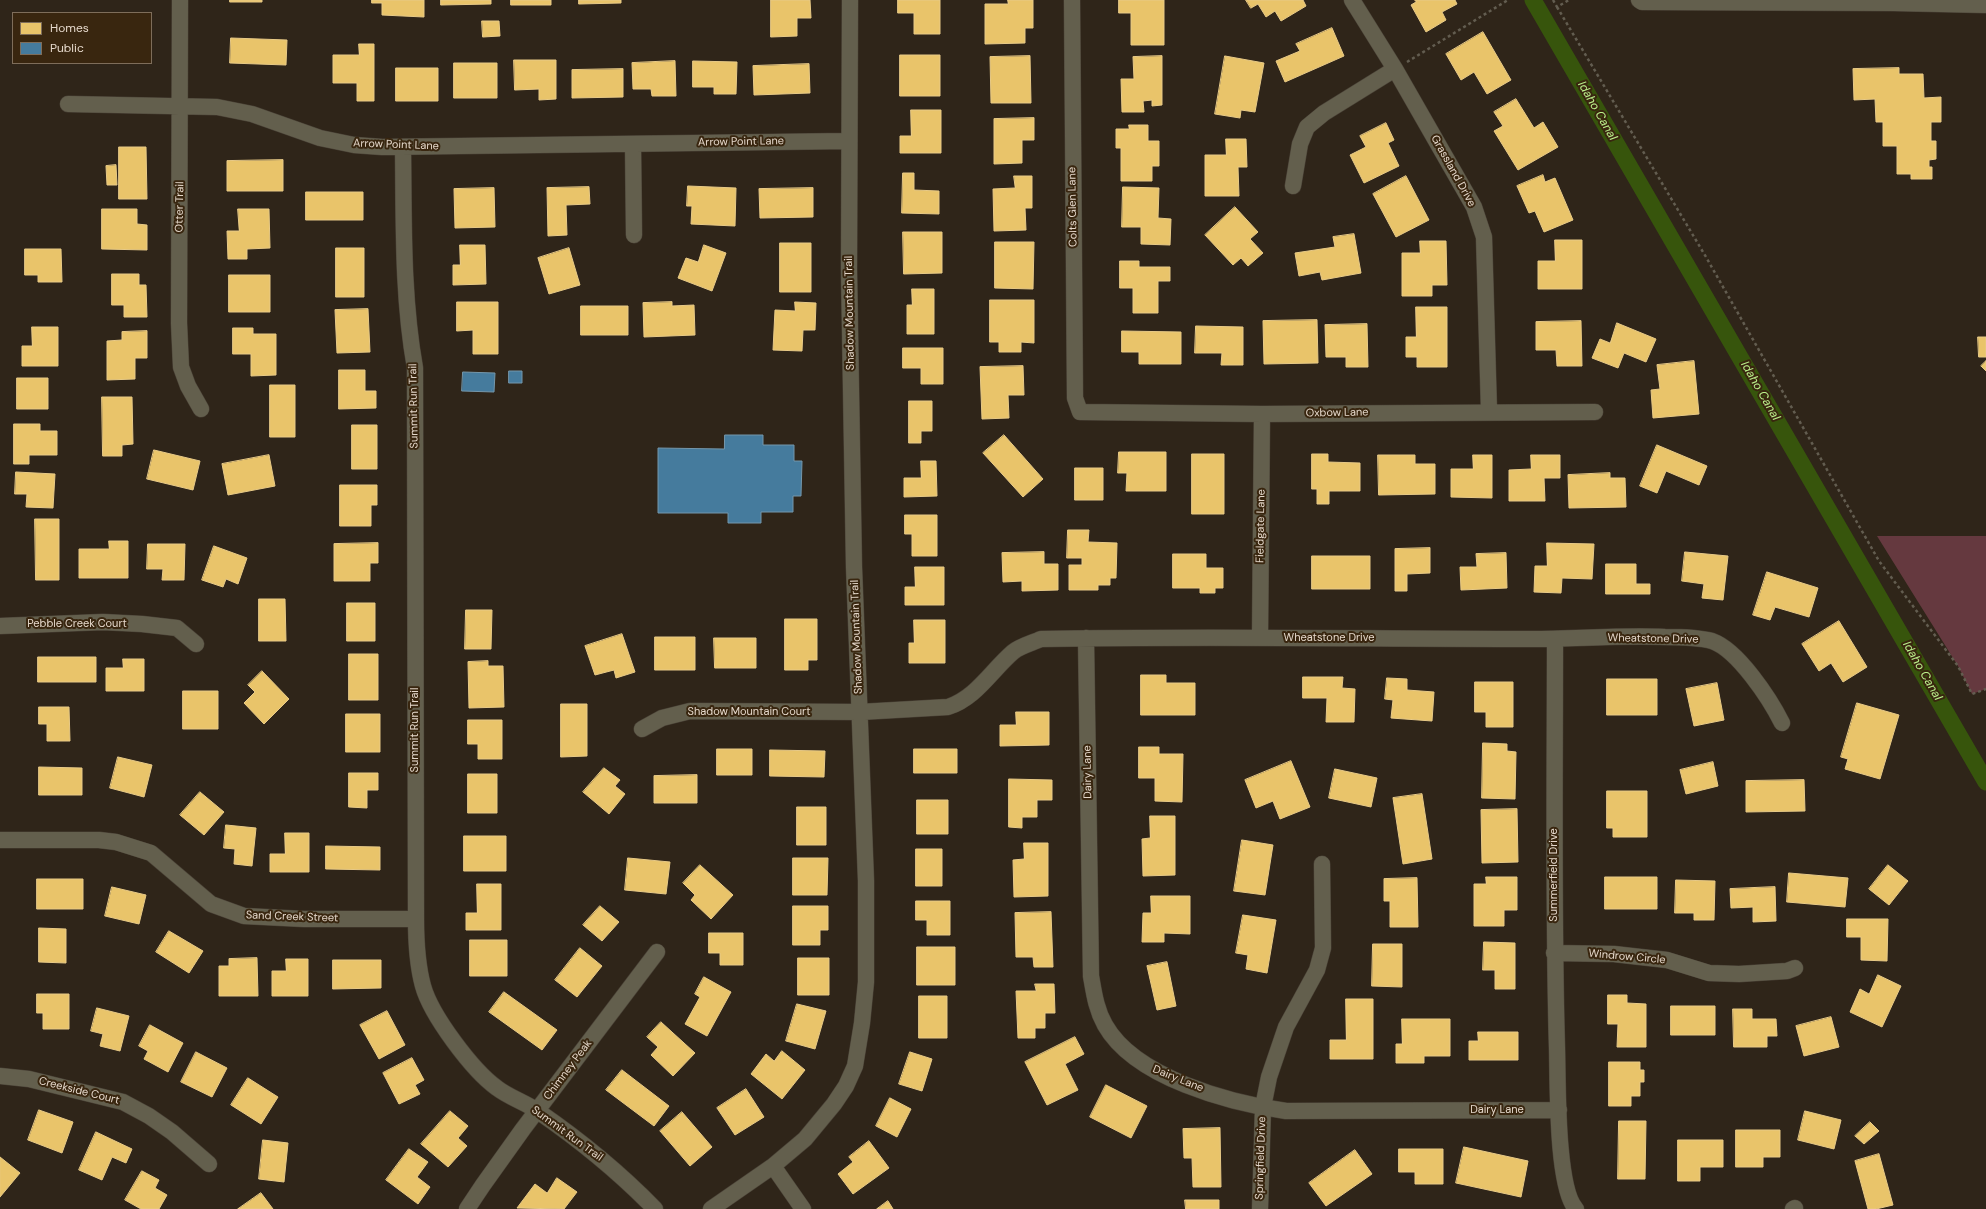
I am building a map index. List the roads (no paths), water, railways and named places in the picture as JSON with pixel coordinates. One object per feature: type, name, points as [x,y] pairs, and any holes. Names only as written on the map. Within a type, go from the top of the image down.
[{"type":"street","name":"Otter Trail","points":[[180,0],[181,105],[179,316],[181,367],[188,386],[201,409]]},
{"type":"street","name":"Shadow Mountain Trail","points":[[711,1209],[773,1166],[804,1139],[834,1104],[846,1086],[855,1066],[862,1023],[866,982],[866,881],[854,567],[849,328],[850,0]]},
{"type":"street","name":"Colts Glen Lane","points":[[1072,0],[1074,398],[1080,412]]},
{"type":"street","name":"Grassland Drive","points":[[1352,0],[1395,69],[1474,207],[1484,237],[1489,411]]},
{"type":"street","points":[[1639,0],[1642,2],[1986,5]]},
{"type":"street","points":[[1293,186],[1300,144],[1307,127],[1324,113],[1395,69]]},
{"type":"street","name":"Arrow Point Lane","points":[[68,104],[181,105],[217,107],[252,114],[320,138],[354,145],[404,147],[849,141]]},
{"type":"street","points":[[633,144],[634,235]]},
{"type":"street","name":"Summit Run Trail","points":[[404,147],[405,289],[409,335],[415,368],[416,919],[417,953],[423,987],[438,1017],[468,1060],[495,1086],[510,1097],[537,1111],[610,1166],[655,1209]]},
{"type":"street","name":"Oxbow Lane","points":[[1080,412],[1262,414],[1489,411],[1595,412]]},
{"type":"street","name":"Fieldgate Lane","points":[[1260,638],[1262,414]]},
{"type":"street","name":"Pebble Creek Court","points":[[0,626],[103,622],[142,624],[177,628],[196,644]]},
{"type":"street","name":"Wheatstone Drive","points":[[860,712],[948,707],[959,703],[971,695],[1014,650],[1041,640],[1086,638],[1555,639],[1636,636],[1692,638],[1712,641],[1721,646],[1751,673],[1774,706],[1782,723]]},
{"type":"street","name":"Dairy Lane","points":[[1086,638],[1091,976],[1096,1004],[1105,1026],[1120,1046],[1147,1067],[1199,1089],[1262,1107],[1286,1111],[1559,1110]]},
{"type":"street","name":"Summerfield Drive","points":[[1555,639],[1554,953],[1559,1110],[1567,1189],[1576,1209]]},
{"type":"street","name":"Shadow Mountain Court","points":[[642,729],[662,718],[690,712],[860,712]]},
{"type":"street","name":"Sand Creek Street","points":[[0,840],[99,840],[116,842],[152,853],[211,904],[244,916],[304,919],[416,919]]},
{"type":"street","name":"Springfield Drive","points":[[1260,1209],[1262,1107],[1269,1077],[1286,1027],[1317,970],[1323,948],[1322,864]]},
{"type":"street","name":"Chimney Peak","points":[[468,1209],[483,1185],[537,1111],[657,952]]},
{"type":"street","name":"Windrow Circle","points":[[1554,953],[1614,954],[1666,960],[1709,972],[1738,974],[1788,971],[1795,968]]},
{"type":"street","name":"Creekside Court","points":[[0,1076],[29,1079],[123,1102],[149,1116],[172,1132],[209,1164]]},
{"type":"street","points":[[773,1166],[803,1209]]},
{"type":"waterway","name":"Idaho Canal","points":[[1533,0],[1986,782]]}]
